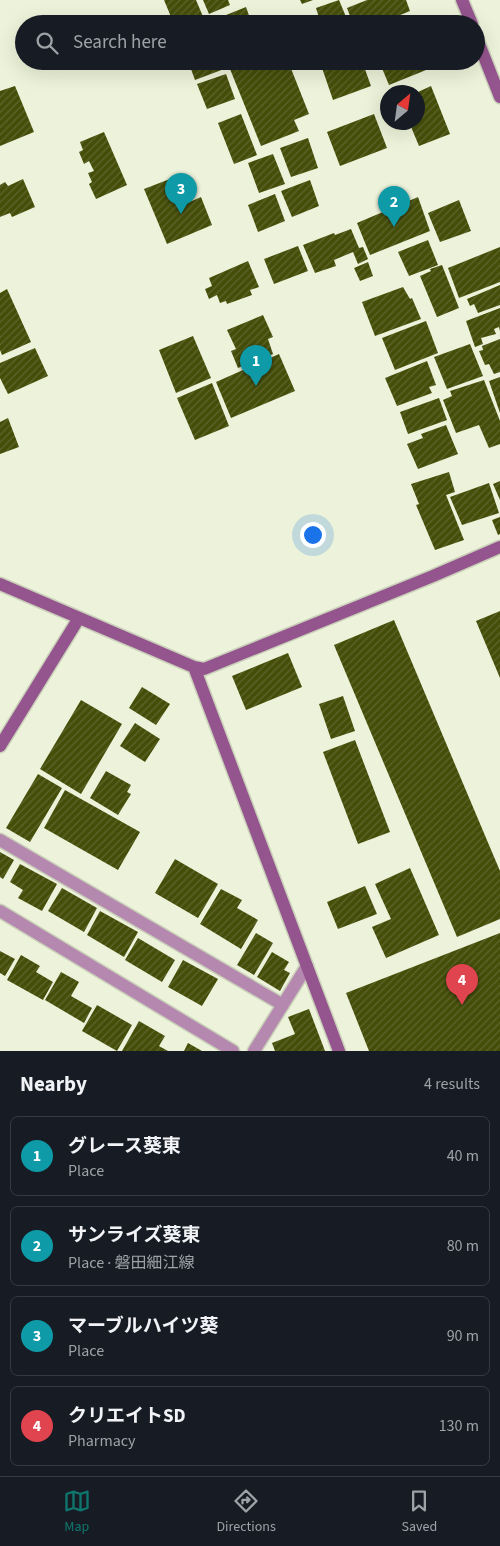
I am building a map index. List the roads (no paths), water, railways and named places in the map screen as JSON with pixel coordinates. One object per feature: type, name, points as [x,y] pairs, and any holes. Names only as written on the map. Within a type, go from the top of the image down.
[{"type":"street","points":[[462,0],[468,15]]},
{"type":"street","points":[[485,59],[500,97]]},
{"type":"street","points":[[0,584],[194,667],[204,669],[500,547]]},
{"type":"street","points":[[0,746],[79,618]]},
{"type":"street","points":[[194,667],[339,1051]]},
{"type":"street","points":[[0,840],[283,1005]]},
{"type":"street","points":[[0,911],[233,1051]]},
{"type":"street","points":[[254,1051],[307,966]]},
{"type":"place","name":"マーブルハイツ葵","points":[[181,214]]},
{"type":"place","name":"サンライズ葵東","points":[[394,227]]},
{"type":"place","name":"グレース葵東","points":[[256,386]]},
{"type":"place","name":"クリエイトSD","points":[[462,1005]]}]
